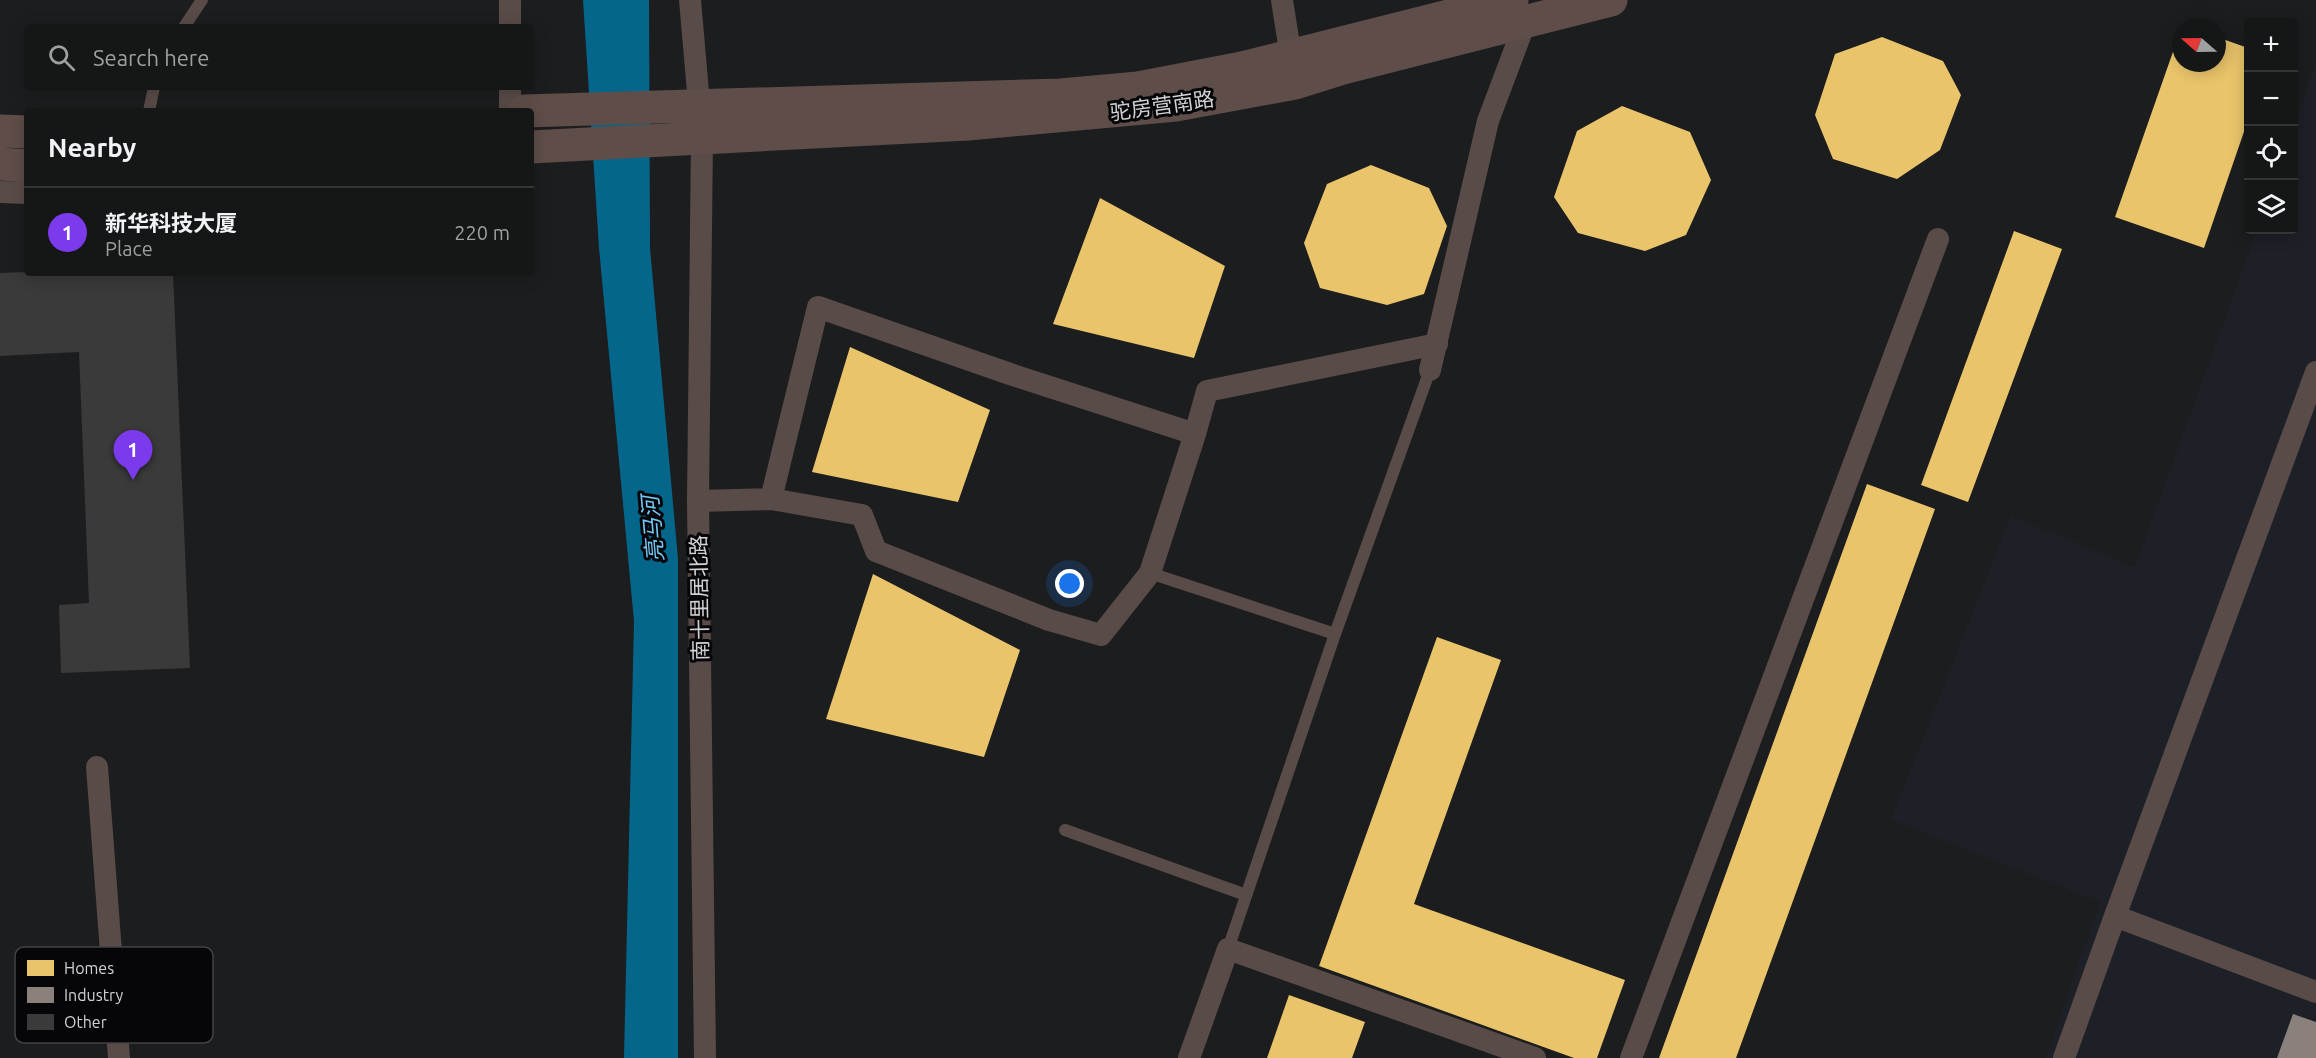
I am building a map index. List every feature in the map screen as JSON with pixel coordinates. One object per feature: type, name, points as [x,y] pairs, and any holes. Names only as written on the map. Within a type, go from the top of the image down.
[{"type":"street","points":[[510,0],[510,24]]},
{"type":"street","name":"南十里居北路","points":[[690,0],[702,138],[698,501],[705,1058]]},
{"type":"street","points":[[1282,0],[1293,69]]},
{"type":"street","name":"驼房营南路","points":[[534,111],[1060,95],[1138,88],[1242,68],[1343,68],[1519,10],[1611,0]]},
{"type":"street","points":[[1430,370],[1488,121],[1519,10]]},
{"type":"street","name":"驼房营南路","points":[[534,147],[957,125],[1072,116],[1176,105],[1293,69]]},
{"type":"street","points":[[510,90],[510,108]]},
{"type":"street","points":[[0,131],[24,132]]},
{"type":"street","points":[[0,164],[24,166]]},
{"type":"street","points":[[0,192],[24,193]]},
{"type":"street","points":[[1631,1058],[1938,239]]},
{"type":"street","points":[[771,499],[818,307],[1010,374],[1195,434]]},
{"type":"street","points":[[698,501],[771,499],[862,515],[876,551],[1049,620],[1101,635],[1150,573],[1207,391],[1437,344]]},
{"type":"street","points":[[2064,1058],[2316,372]]},
{"type":"street","points":[[97,767],[111,947]]},
{"type":"street","points":[[2115,916],[2316,992]]},
{"type":"street","points":[[1189,1058],[1228,950],[1535,1058]]},
{"type":"street","points":[[118,1043],[119,1058]]},
{"type":"lane","points":[[186,24],[202,0]]},
{"type":"lane","points":[[150,108],[153,90]]},
{"type":"lane","points":[[1228,950],[1335,634],[1430,370]]},
{"type":"lane","points":[[1150,573],[1335,634]]},
{"type":"lane","points":[[1065,830],[1246,896]]},
{"type":"shaded area","points":[[2316,61],[2316,1058],[2046,1058],[2100,902],[1891,819],[2011,516],[2135,567],[2256,234],[2298,234],[2298,116]]},
{"type":"water","name":"亮马河","points":[[583,0],[649,0],[650,248],[678,559],[678,1058],[624,1058],[634,621],[599,248]]},
{"type":"building: Homes","points":[[1882,37],[1943,61],[1961,95],[1940,150],[1897,179],[1833,159],[1815,115],[1835,54]]},
{"type":"building: Homes","points":[[2226,40],[2244,47],[2244,132],[2204,248],[2115,217],[2172,55],[2172,72],[2226,72]]},
{"type":"building: Homes","points":[[1622,106],[1690,132],[1711,180],[1686,235],[1645,251],[1578,233],[1554,197],[1577,131]]},
{"type":"building: Homes","points":[[1371,165],[1429,188],[1447,226],[1424,294],[1387,305],[1320,288],[1304,243],[1327,184]]},
{"type":"building: Homes","points":[[1100,198],[1225,266],[1194,358],[1053,324]]},
{"type":"building: Homes","points":[[2014,231],[2062,249],[1968,502],[1921,485]]},
{"type":"building: Homes","points":[[850,347],[990,410],[958,502],[812,472]]},
{"type":"building: Homes","points":[[1867,484],[1935,509],[1736,1058],[1659,1058]]},
{"type":"building: Homes","points":[[873,574],[1020,650],[984,757],[826,719]]},
{"type":"building: Homes","points":[[1437,637],[1501,660],[1414,904],[1625,980],[1597,1058],[1574,1058],[1319,966]]},
{"type":"building: Homes","points":[[1289,995],[1365,1022],[1352,1058],[1267,1058]]},
{"type":"building: Industry","points":[[2293,1014],[2316,1022],[2316,1058],[2277,1058]]},
{"type":"building: Other","points":[[24,272],[24,276],[173,276],[190,668],[61,673],[59,605],[89,603],[79,352],[0,356],[0,273]]},
{"type":"place","name":"新华科技大厦","points":[[133,480]]}]
